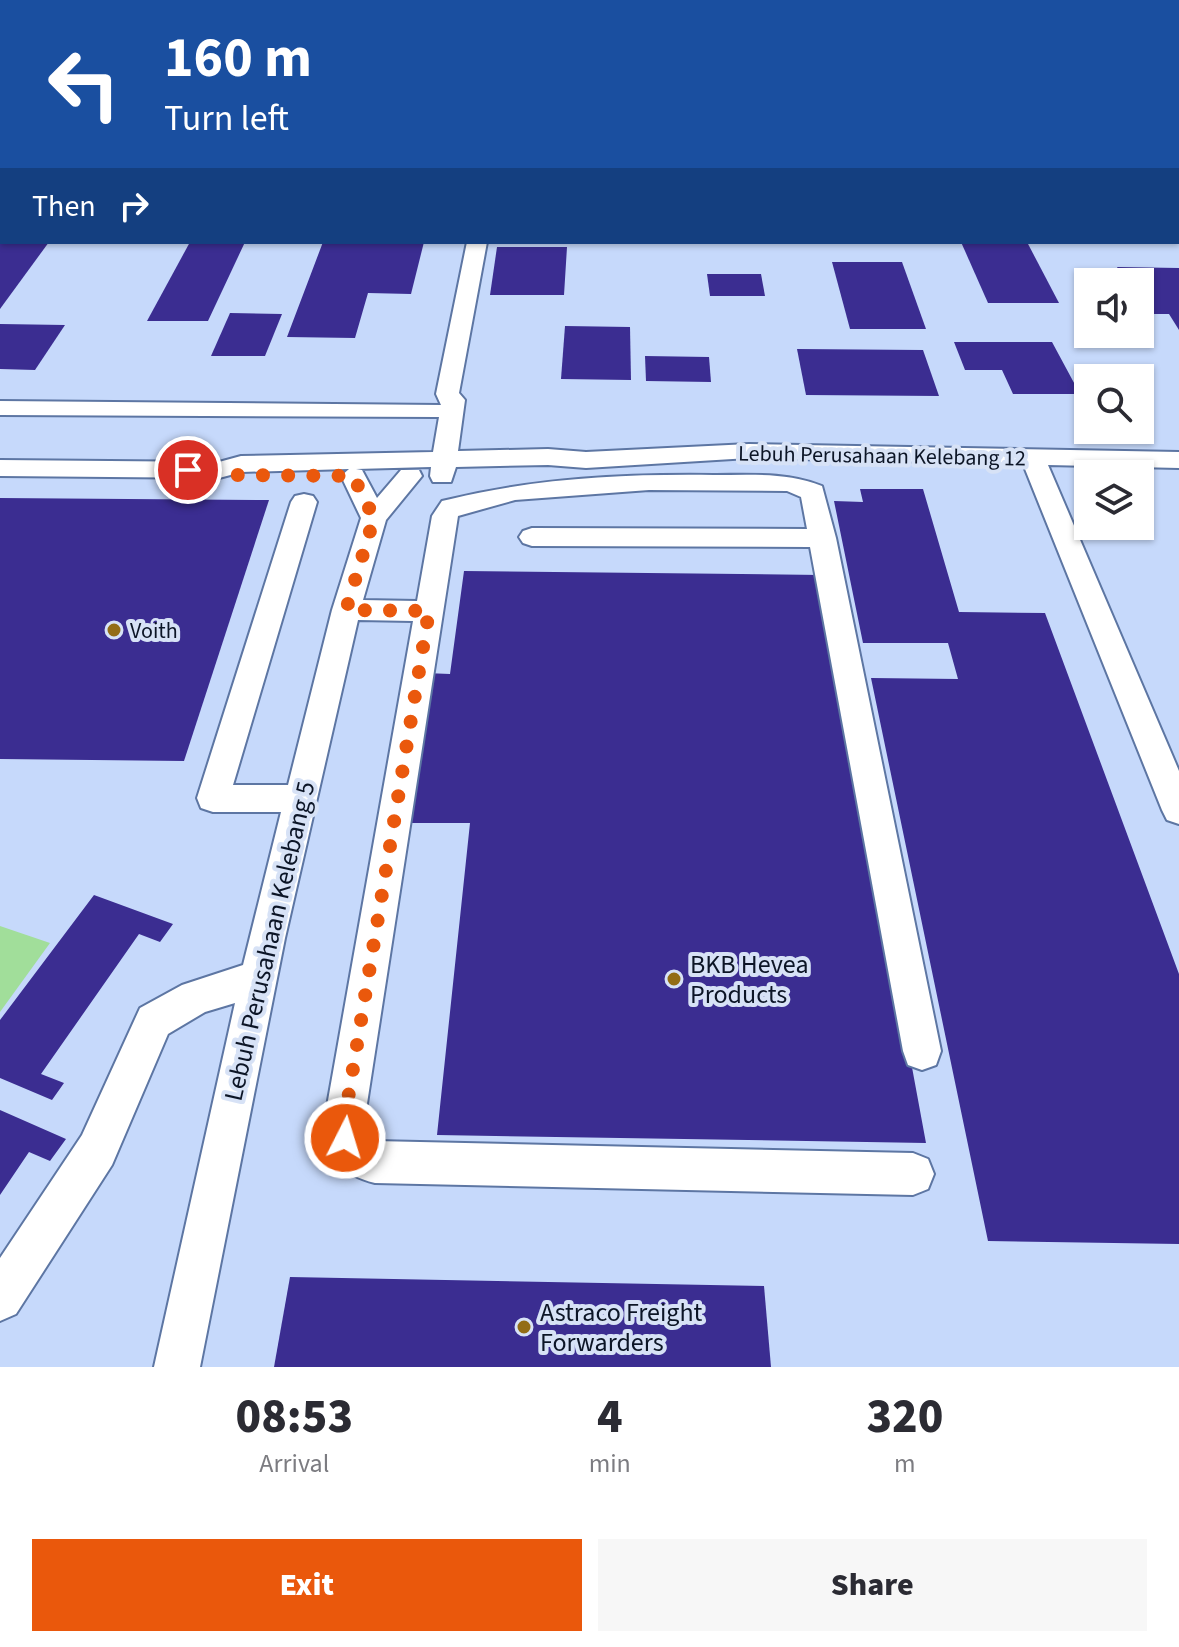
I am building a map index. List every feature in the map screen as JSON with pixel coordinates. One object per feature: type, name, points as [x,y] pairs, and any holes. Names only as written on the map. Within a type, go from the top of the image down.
[{"type":"street","points":[[430,470],[477,244]]},
{"type":"street","points":[[0,408],[442,402]]},
{"type":"street","name":"Lebuh Perusahaan Kelebang 12","points":[[219,470],[241,464],[554,472],[586,460],[749,451],[1179,460]]},
{"type":"street","points":[[1033,459],[1179,810]]},
{"type":"street","name":"Lebuh Perusahaan Kelebang 12","points":[[0,468],[219,470],[238,475],[353,476],[430,470]]},
{"type":"street","name":"Lebuh Perusahaan Kelebang 5","points":[[177,1367],[259,977],[346,610],[374,518],[430,470]]},
{"type":"street","points":[[353,476],[374,518]]},
{"type":"street","points":[[913,1174],[375,1162],[361,1159],[350,1150],[344,1123],[445,516],[451,507],[465,501],[515,492],[649,482],[790,483],[813,492],[922,1051]]},
{"type":"street","points":[[301,799],[213,798],[304,502]]},
{"type":"street","points":[[532,537],[823,538]]},
{"type":"street","points":[[346,610],[429,611]]},
{"type":"street","points":[[0,1298],[97,1150],[154,1021],[195,998],[259,977]]},
{"type":"shaded area","points":[[0,244],[1179,244],[1179,1367],[0,1367]]},
{"type":"green space","points":[[0,926],[50,943],[0,1012]]},
{"type":"building","points":[[0,244],[48,244],[0,309]]},
{"type":"building","points":[[189,244],[244,244],[208,321],[147,321]]},
{"type":"building","points":[[322,244],[424,244],[411,294],[368,293],[355,338],[287,337]]},
{"type":"building","points":[[962,244],[1028,244],[1059,303],[988,303]]},
{"type":"building","points":[[497,247],[567,247],[564,295],[490,295]]},
{"type":"building","points":[[832,262],[902,262],[926,329],[850,329]]},
{"type":"building","points":[[1117,267],[1179,268],[1179,330],[1169,314],[1154,314],[1154,268]]},
{"type":"building","points":[[707,274],[761,274],[765,296],[710,296]]},
{"type":"building","points":[[230,313],[282,314],[265,356],[211,356]]},
{"type":"building","points":[[0,324],[65,325],[35,370],[0,369]]},
{"type":"building","points":[[565,326],[630,327],[631,380],[561,379]]},
{"type":"building","points":[[954,342],[1052,342],[1074,383],[1074,394],[1013,394],[1002,370],[965,370]]},
{"type":"building","points":[[797,349],[923,350],[939,396],[806,395]]},
{"type":"building","points":[[645,356],[709,357],[711,382],[646,381]]},
{"type":"building","points":[[860,489],[923,489],[959,612],[1045,613],[1179,974],[1179,1244],[988,1241],[871,678],[958,679],[948,643],[863,643],[834,501],[863,502]]},
{"type":"building","name":"Voith","points":[[0,498],[269,500],[184,761],[0,759]]},
{"type":"building","name":"BKB Hevea Products","points":[[464,571],[821,575],[926,1143],[437,1135],[470,823],[401,823],[425,673],[450,674]]},
{"type":"building","points":[[94,895],[173,924],[160,942],[139,934],[41,1074],[64,1083],[52,1100],[0,1078],[0,1020]]},
{"type":"building","points":[[0,1110],[66,1139],[50,1161],[29,1152],[0,1195]]},
{"type":"building","name":"Astraco Freight Forwarders","points":[[290,1277],[764,1286],[771,1367],[274,1367]]},
{"type":"place","name":"Voith","points":[[114,630]]},
{"type":"place","name":"BKB Hevea Products","points":[[674,979]]},
{"type":"place","name":"Astraco Freight Forwarders","points":[[524,1327]]},
{"type":"route","points":[[188,470],[219,470],[238,475],[353,476],[374,518],[346,610],[429,611],[344,1123],[345,1138]]}]
